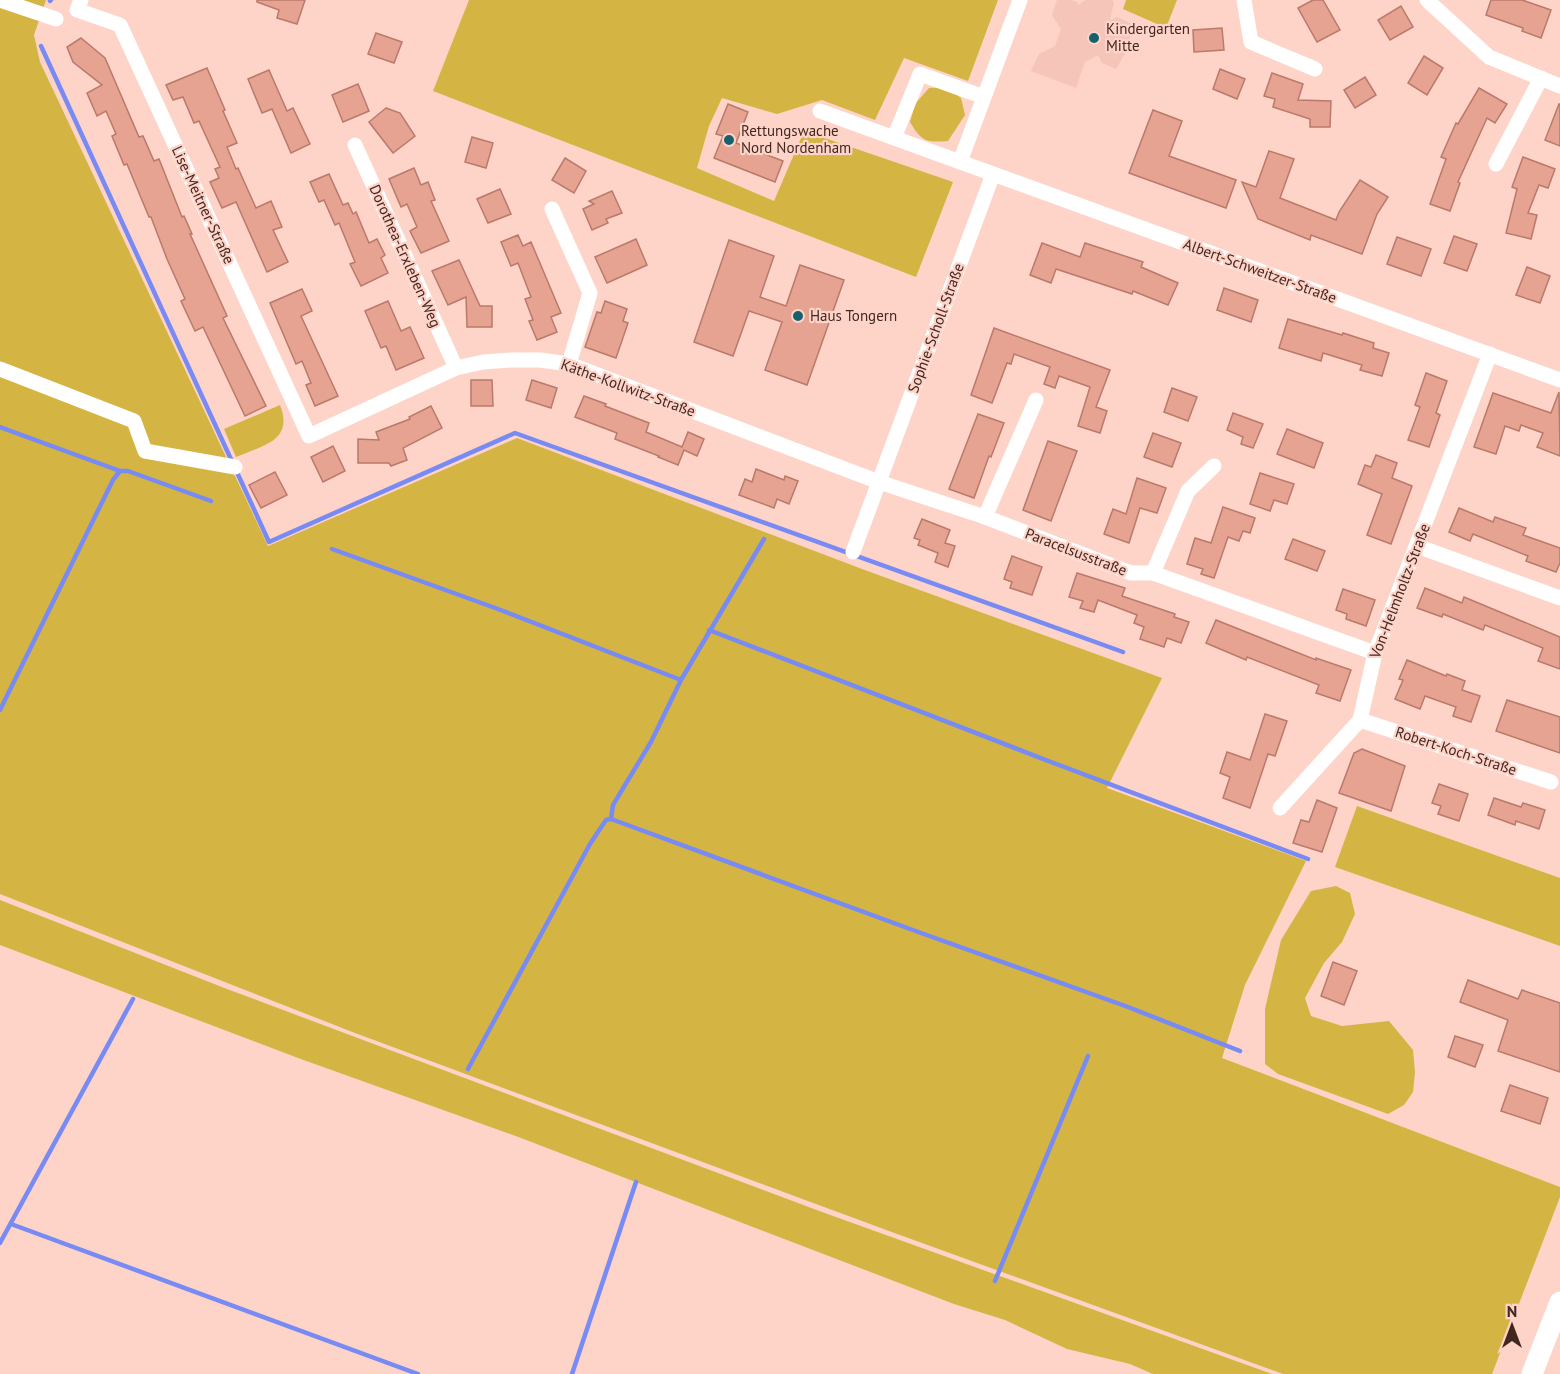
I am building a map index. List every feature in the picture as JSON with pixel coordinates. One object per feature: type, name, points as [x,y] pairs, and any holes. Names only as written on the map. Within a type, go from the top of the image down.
[{"type":"street","points":[[0,0],[52,21],[79,5]]},
{"type":"street","points":[[960,162],[1020,0]]},
{"type":"street","points":[[1244,0],[1251,42],[1315,69]]},
{"type":"street","points":[[1427,0],[1489,57],[1560,86]]},
{"type":"street","name":"Lise-Meitner-Straße","points":[[79,5],[120,25],[309,436]]},
{"type":"street","points":[[894,138],[920,74],[984,97]]},
{"type":"street","points":[[1496,164],[1541,78]]},
{"type":"street","name":"Albert-Schweitzer-Straße","points":[[820,111],[1560,380]]},
{"type":"street","name":"Dorothea-Erxleben-Weg","points":[[355,145],[456,368]]},
{"type":"street","name":"Sophie-Scholl-Straße","points":[[853,552],[993,174]]},
{"type":"street","points":[[552,209],[590,293],[569,364]]},
{"type":"street","name":"Von-Helmholtz-Straße","points":[[1280,808],[1360,720],[1375,653],[1490,354]]},
{"type":"street","name":"Käthe-Kollwitz-Straße","points":[[309,436],[456,368],[483,362],[540,360],[569,364],[879,482]]},
{"type":"street","points":[[0,369],[134,421],[145,451],[235,467]]},
{"type":"street","points":[[985,517],[1036,400]]},
{"type":"street","points":[[1153,573],[1188,491],[1214,466]]},
{"type":"street","name":"Paracelsusstraße","points":[[879,482],[985,517],[1131,573],[1153,573],[1375,653]]},
{"type":"street","points":[[1417,546],[1560,598]]},
{"type":"street","name":"Robert-Koch-Straße","points":[[1360,720],[1551,782]]},
{"type":"street","points":[[1532,1374],[1555,1330],[1560,1302]]},
{"type":"shaded area","points":[[0,0],[46,0],[34,35],[40,62],[268,546],[517,438],[862,569],[1162,678],[1107,788],[1306,861],[1245,985],[1222,1058],[1560,1187],[1560,1197],[1492,1374],[1283,1374],[355,1033],[0,894]]},
{"type":"shaded area","points":[[469,0],[998,0],[968,81],[904,58],[875,120],[822,100],[777,114],[722,98],[709,126],[697,168],[774,201],[804,131],[953,182],[916,277],[433,91]]},
{"type":"shaded area","name":"Kindergarten Mitte","points":[[1057,0],[1071,0],[1077,2],[1078,5],[1086,0],[1112,0],[1114,3],[1110,20],[1117,17],[1133,24],[1128,48],[1116,69],[1102,63],[1098,55],[1085,62],[1076,88],[1031,71],[1039,54],[1055,46],[1061,29],[1052,15]]},
{"type":"shaded area","points":[[1126,0],[1177,0],[1166,28],[1123,9]]},
{"type":"shaded area","points":[[946,87],[961,98],[965,115],[948,141],[929,141],[917,133],[910,122],[915,104],[929,88]]},
{"type":"shaded area","points":[[280,405],[283,427],[279,434],[265,445],[236,457],[224,429]]},
{"type":"shaded area","points":[[1357,806],[1560,878],[1560,946],[1335,867]]},
{"type":"shaded area","points":[[1336,886],[1350,893],[1355,914],[1342,942],[1324,963],[1305,998],[1311,1016],[1342,1026],[1389,1021],[1413,1050],[1415,1072],[1413,1092],[1404,1105],[1388,1114],[1278,1074],[1265,1064],[1265,1009],[1281,940],[1311,891]]},
{"type":"shaded area","points":[[0,900],[227,989],[822,1212],[1272,1374],[1153,1374],[1130,1364],[1067,1349],[1005,1320],[954,1304],[521,1138],[298,1058],[0,945]]},
{"type":"building","points":[[257,0],[305,0],[297,24],[277,18],[279,10],[257,2]]},
{"type":"building","points":[[1313,0],[1323,0],[1340,30],[1317,42],[1298,8]]},
{"type":"building","points":[[1491,0],[1522,0],[1551,10],[1541,38],[1522,31],[1523,28],[1486,15]]},
{"type":"building","points":[[1401,6],[1413,27],[1390,40],[1378,20]]},
{"type":"building","points":[[1222,28],[1224,50],[1194,52],[1193,30]]},
{"type":"building","points":[[376,33],[402,42],[394,63],[368,54]]},
{"type":"building","points":[[81,38],[105,58],[139,137],[143,136],[154,161],[159,159],[182,217],[184,216],[192,234],[190,234],[227,316],[223,318],[266,406],[245,416],[203,327],[195,331],[181,301],[185,299],[127,164],[124,165],[112,136],[116,134],[106,111],[97,116],[87,93],[102,85],[73,62],[67,47]]},
{"type":"building","points":[[1424,56],[1443,68],[1427,95],[1408,83]]},
{"type":"building","points":[[207,68],[237,143],[227,147],[236,169],[238,168],[256,208],[271,201],[282,227],[273,230],[288,262],[267,272],[236,202],[222,208],[210,182],[219,178],[215,169],[220,167],[199,121],[194,123],[183,97],[173,100],[166,85]]},
{"type":"building","points":[[1220,69],[1245,79],[1237,99],[1213,89]]},
{"type":"building","points":[[269,70],[287,111],[293,108],[310,144],[291,153],[272,109],[262,113],[248,79]]},
{"type":"building","points":[[1272,73],[1303,84],[1298,100],[1331,101],[1330,127],[1310,127],[1310,119],[1273,107],[1275,99],[1264,96]]},
{"type":"building","points":[[1365,77],[1376,95],[1355,108],[1344,90]]},
{"type":"building","points":[[358,84],[369,111],[343,122],[332,95]]},
{"type":"building","points":[[1479,88],[1507,104],[1495,123],[1487,118],[1458,182],[1460,183],[1450,211],[1430,204],[1446,159],[1441,157],[1456,123],[1458,124]]},
{"type":"building","name":"Rettungswache Nord Nordenham","points":[[728,104],[748,112],[736,143],[783,161],[775,182],[714,158],[723,136],[716,134]]},
{"type":"building","points":[[1560,104],[1560,146],[1545,140]]},
{"type":"building","points":[[386,108],[400,113],[415,136],[393,153],[369,122]]},
{"type":"building","points":[[1153,110],[1182,121],[1169,156],[1236,180],[1226,208],[1129,173]]},
{"type":"building","points":[[472,137],[493,143],[486,168],[465,162]]},
{"type":"building","points":[[1269,151],[1294,159],[1280,198],[1336,220],[1360,180],[1388,197],[1377,214],[1362,254],[1311,235],[1310,240],[1258,219],[1242,182],[1256,187]]},
{"type":"building","points":[[1523,157],[1555,169],[1548,188],[1539,185],[1528,213],[1537,215],[1531,239],[1506,233],[1517,189],[1512,187]]},
{"type":"building","points":[[565,158],[586,171],[574,193],[552,180]]},
{"type":"building","points":[[414,168],[421,185],[428,182],[435,200],[431,201],[449,241],[421,253],[410,231],[417,227],[407,204],[401,207],[389,179]]},
{"type":"building","points":[[329,174],[343,205],[348,203],[353,214],[356,212],[369,243],[377,239],[385,255],[381,258],[388,273],[361,286],[350,264],[355,262],[339,223],[335,225],[324,200],[319,202],[310,182]]},
{"type":"building","points":[[500,189],[511,214],[488,223],[477,199]]},
{"type":"building","points":[[612,191],[622,213],[606,219],[608,223],[592,230],[583,209],[594,204],[589,201]]},
{"type":"building","points":[[518,235],[523,246],[531,242],[561,313],[551,317],[557,332],[537,340],[529,321],[533,320],[525,299],[531,297],[518,263],[511,266],[501,242]]},
{"type":"building","points":[[1454,236],[1477,244],[1467,271],[1444,263]]},
{"type":"building","points":[[1397,237],[1431,249],[1421,276],[1387,264]]},
{"type":"building","points":[[636,239],[647,265],[607,283],[595,257]]},
{"type":"building","name":"Haus Tongern","points":[[729,240],[774,256],[760,297],[786,306],[800,265],[844,280],[807,385],[765,370],[782,322],[749,311],[733,356],[694,342]]},
{"type":"building","points":[[1042,243],[1080,257],[1085,243],[1143,262],[1141,267],[1178,283],[1168,305],[1133,291],[1132,294],[1056,269],[1051,283],[1030,275]]},
{"type":"building","points":[[459,260],[480,306],[492,306],[492,327],[467,327],[466,297],[448,305],[432,271]]},
{"type":"building","points":[[1527,267],[1550,276],[1540,303],[1516,295]]},
{"type":"building","points":[[1224,288],[1258,300],[1251,322],[1217,310]]},
{"type":"building","points":[[302,289],[312,311],[301,316],[338,396],[315,406],[306,385],[311,383],[302,361],[296,364],[270,303]]},
{"type":"building","points":[[388,301],[401,331],[410,327],[424,358],[396,370],[386,346],[381,348],[365,311]]},
{"type":"building","points":[[605,301],[627,309],[623,321],[628,323],[616,358],[585,347],[597,312],[601,313]]},
{"type":"building","points":[[1288,319],[1374,343],[1373,348],[1389,353],[1382,376],[1360,370],[1362,365],[1323,353],[1321,361],[1279,348]]},
{"type":"building","points":[[994,328],[1110,370],[1096,407],[1107,411],[1100,433],[1078,426],[1090,387],[1059,376],[1055,388],[1044,384],[1050,367],[1014,354],[1011,364],[1007,363],[992,403],[971,395]]},
{"type":"building","points":[[1426,373],[1447,381],[1436,413],[1440,415],[1429,447],[1408,440],[1420,407],[1415,405]]},
{"type":"building","points":[[471,380],[492,380],[493,406],[471,406]]},
{"type":"building","points":[[532,380],[557,388],[551,408],[526,400]]},
{"type":"building","points":[[1172,388],[1197,397],[1188,421],[1164,412]]},
{"type":"building","points":[[1559,392],[1560,456],[1537,447],[1543,433],[1521,425],[1519,431],[1505,426],[1496,454],[1474,447],[1493,393],[1551,413]]},
{"type":"building","points":[[584,396],[649,423],[646,432],[682,447],[688,432],[704,439],[697,456],[684,450],[678,465],[615,439],[617,433],[575,417]]},
{"type":"building","points":[[431,406],[442,428],[403,448],[407,460],[391,466],[389,463],[358,463],[358,439],[379,440],[376,432],[410,419],[409,417]]},
{"type":"building","points":[[1233,413],[1263,424],[1253,448],[1241,444],[1243,437],[1227,430]]},
{"type":"building","points":[[978,414],[1004,423],[974,498],[949,489]]},
{"type":"building","points":[[1287,429],[1323,443],[1314,468],[1277,454]]},
{"type":"building","points":[[1153,433],[1181,443],[1172,467],[1144,457]]},
{"type":"building","points":[[1048,441],[1077,451],[1051,521],[1023,510]]},
{"type":"building","points":[[333,446],[345,471],[323,482],[311,457]]},
{"type":"building","points":[[1376,455],[1397,463],[1392,478],[1412,486],[1391,544],[1367,535],[1382,494],[1358,484],[1365,465],[1371,467]]},
{"type":"building","points":[[756,469],[784,480],[785,476],[798,481],[789,504],[777,499],[774,508],[739,495],[745,479],[752,482]]},
{"type":"building","points":[[275,472],[287,495],[261,508],[249,485]]},
{"type":"building","points":[[1260,473],[1294,484],[1287,504],[1274,500],[1270,511],[1250,504]]},
{"type":"building","points":[[1137,478],[1166,488],[1157,513],[1140,508],[1129,543],[1104,534],[1113,509],[1126,514]]},
{"type":"building","points":[[1223,507],[1255,518],[1250,533],[1243,531],[1239,541],[1228,537],[1214,578],[1201,574],[1203,569],[1187,564],[1195,538],[1211,543]]},
{"type":"building","points":[[1459,508],[1493,522],[1495,517],[1526,528],[1523,535],[1560,548],[1560,563],[1556,572],[1526,561],[1528,556],[1473,534],[1470,541],[1449,532]]},
{"type":"building","points":[[922,519],[950,530],[945,543],[955,546],[948,567],[935,562],[938,553],[918,545],[920,540],[914,538]]},
{"type":"building","points":[[1293,539],[1325,551],[1317,571],[1285,559]]},
{"type":"building","points":[[1012,556],[1042,567],[1032,595],[1010,588],[1012,582],[1004,579]]},
{"type":"building","points":[[1077,573],[1125,588],[1122,596],[1175,614],[1174,617],[1189,622],[1181,643],[1167,638],[1164,647],[1140,639],[1144,627],[1134,623],[1137,615],[1098,600],[1094,612],[1080,608],[1083,601],[1069,597]]},
{"type":"building","points":[[1425,588],[1462,603],[1464,597],[1560,637],[1560,669],[1538,661],[1543,648],[1485,625],[1483,630],[1443,614],[1442,617],[1417,608]]},
{"type":"building","points":[[1343,589],[1375,600],[1366,626],[1346,619],[1347,614],[1336,610]]},
{"type":"building","points":[[1216,620],[1316,660],[1316,658],[1351,670],[1340,701],[1316,693],[1319,685],[1247,657],[1246,660],[1206,643]]},
{"type":"building","points":[[1407,660],[1465,681],[1462,690],[1480,696],[1471,722],[1453,716],[1456,707],[1425,696],[1420,709],[1395,699],[1403,680],[1399,679]]},
{"type":"building","points":[[1507,700],[1560,717],[1560,753],[1496,731]]},
{"type":"building","points":[[1265,714],[1287,721],[1275,756],[1268,754],[1250,808],[1223,798],[1230,777],[1220,773],[1227,752],[1250,760]]},
{"type":"building","points":[[1362,749],[1405,766],[1391,811],[1339,793],[1354,753]]},
{"type":"building","points":[[1439,784],[1468,794],[1459,821],[1438,814],[1441,806],[1432,803]]},
{"type":"building","points":[[1494,798],[1521,807],[1523,803],[1545,810],[1539,829],[1516,821],[1515,825],[1488,815]]},
{"type":"building","points":[[1317,800],[1337,808],[1322,852],[1293,843],[1301,820],[1309,822]]},
{"type":"building","points":[[1333,962],[1357,971],[1344,1005],[1321,996]]},
{"type":"building","points":[[1468,980],[1518,999],[1522,990],[1560,1003],[1560,1072],[1498,1051],[1508,1020],[1460,1002]]},
{"type":"building","points":[[1455,1036],[1483,1045],[1475,1067],[1448,1057]]},
{"type":"building","points":[[1510,1085],[1548,1098],[1540,1124],[1501,1111]]},
{"type":"waterway","points":[[41,46],[269,542],[515,433],[1123,652]]},
{"type":"waterway","points":[[0,427],[120,471]]},
{"type":"waterway","points":[[0,710],[113,480],[120,471],[128,471],[211,501]]},
{"type":"waterway","points":[[611,819],[613,805],[651,742],[681,680],[764,539]]},
{"type":"waterway","points":[[332,549],[498,609],[681,680]]},
{"type":"waterway","points":[[709,630],[1308,859]]},
{"type":"waterway","points":[[468,1069],[590,844],[606,820],[611,819],[1128,1007],[1240,1051]]},
{"type":"waterway","points":[[0,1243],[133,999]]},
{"type":"waterway","points":[[995,1281],[1088,1056]]},
{"type":"waterway","points":[[572,1374],[636,1182]]},
{"type":"waterway","points":[[11,1224],[418,1374]]},
{"type":"place","name":"Kindergarten Mitte","points":[[1094,38]]},
{"type":"place","name":"Rettungswache Nord Nordenham","points":[[729,140]]},
{"type":"place","name":"Haus Tongern","points":[[798,316]]}]
